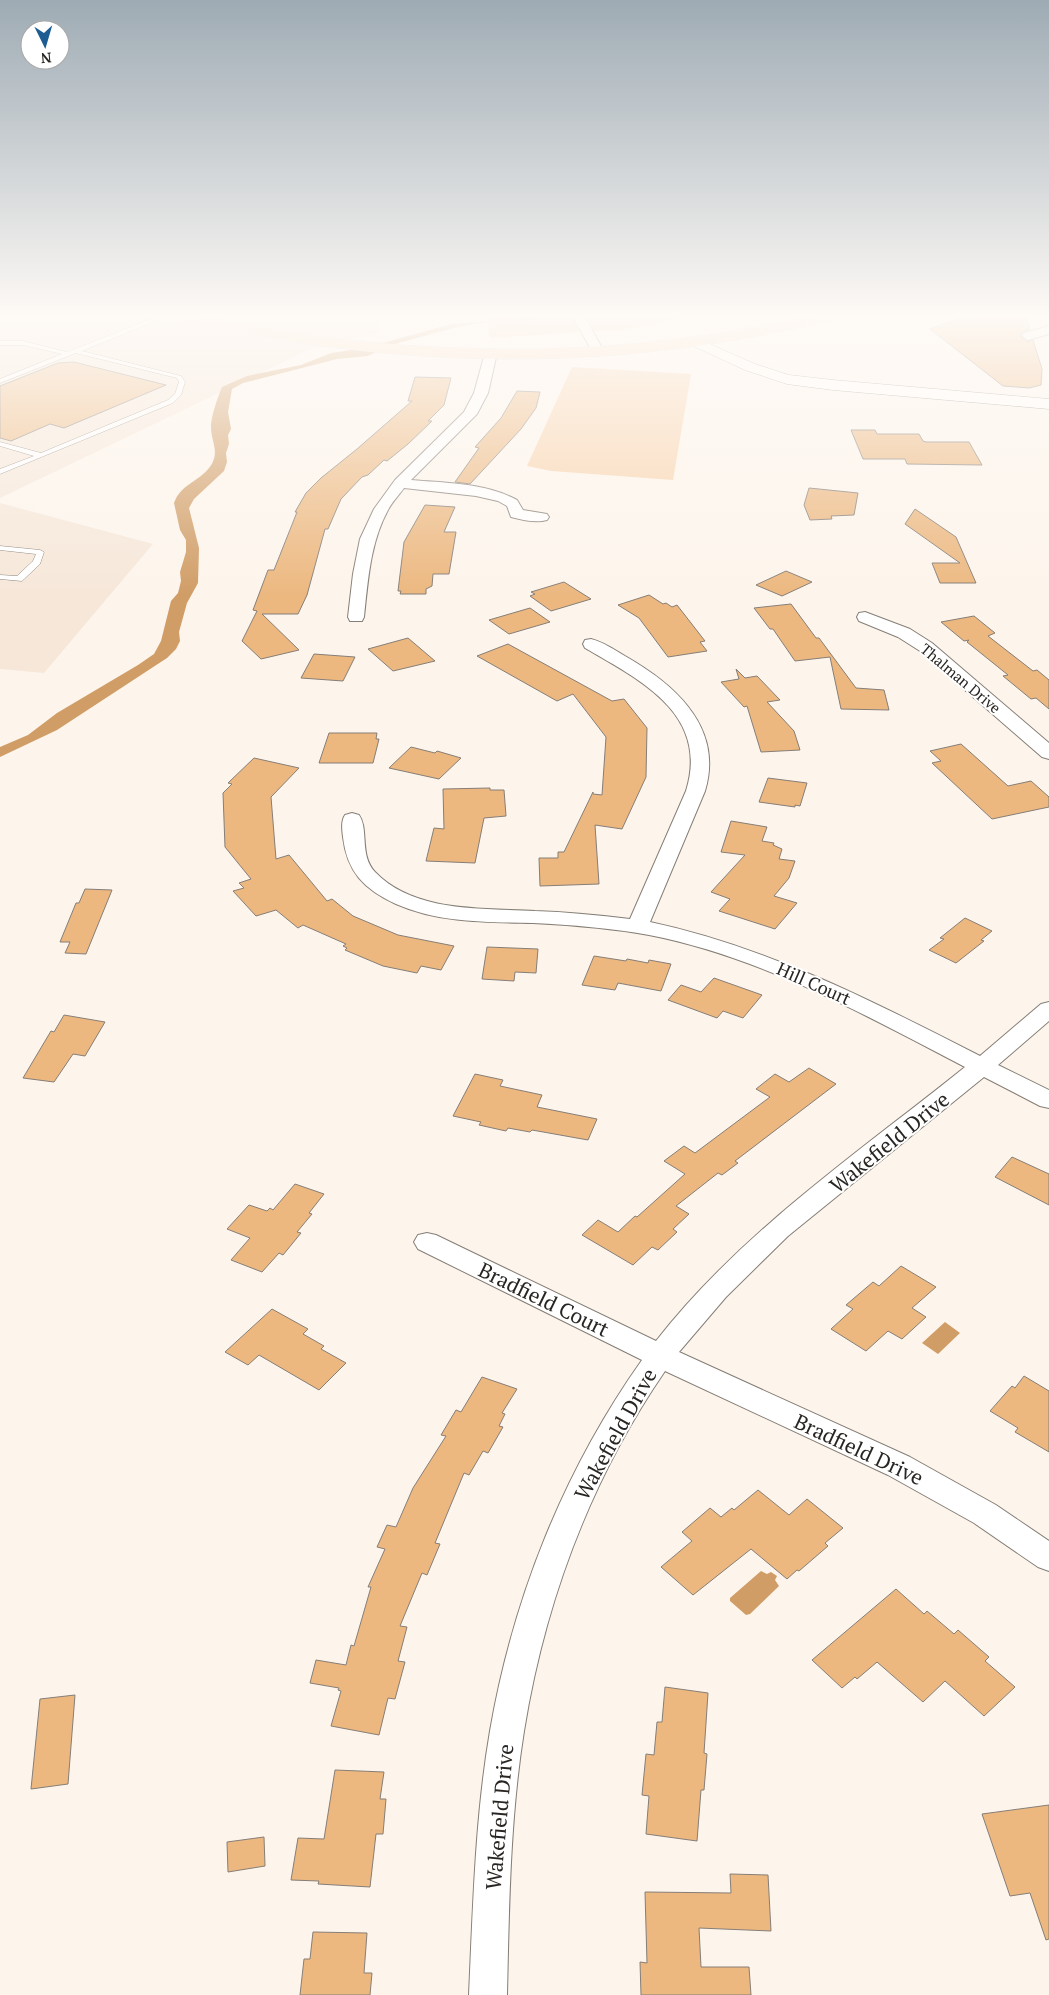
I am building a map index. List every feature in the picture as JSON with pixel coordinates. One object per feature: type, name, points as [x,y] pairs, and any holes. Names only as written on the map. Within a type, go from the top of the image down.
[{"type":"street","points":[[356,617],[361,574],[368,539],[380,509],[400,483],[470,414],[473,408]]},
{"type":"street","points":[[400,483],[493,496],[511,502],[514,505],[516,514],[542,518]]},
{"type":"street","name":"Thalman Drive","points":[[865,617],[904,633],[926,647],[1049,753]]},
{"type":"street","points":[[592,644],[640,673],[666,693],[693,730],[700,753],[701,765],[695,792],[636,927]]},
{"type":"street","name":"Hill Court","points":[[352,819],[353,848],[360,866],[380,885],[408,901],[465,915],[553,918],[636,927],[686,937],[785,969],[874,1010],[981,1067],[1049,1100]]},
{"type":"street","name":"Wakefield Drive","points":[[488,1995],[495,1851],[507,1730],[531,1625],[549,1568],[576,1503],[629,1401],[660,1356],[704,1302],[753,1252],[981,1067],[1049,1008]]},
{"type":"street","name":"Bradfield Court","points":[[427,1242],[660,1356]]},
{"type":"street","name":"Bradfield Drive","points":[[660,1356],[922,1478],[985,1514],[1049,1558]]},
{"type":"lane","points":[[0,472],[155,408]]},
{"type":"lane","points":[[0,444],[40,455]]},
{"type":"lane","points":[[0,462],[15,466]]},
{"type":"lane","points":[[0,577],[20,579],[37,562],[40,552],[1,550]]},
{"type":"shaded area","points":[[0,408],[188,408],[0,498]]},
{"type":"shaded area","points":[[215,408],[229,408],[231,429],[228,435],[227,462],[224,471],[194,499],[189,508],[199,548],[198,583],[187,603],[179,632],[180,641],[176,649],[167,658],[57,730],[0,757],[0,747],[28,735],[57,713],[154,654],[161,641],[171,601],[178,593],[181,581],[180,572],[186,552],[186,540],[180,530],[174,503],[181,491],[205,473],[213,463],[215,448],[211,423]]},
{"type":"shaded area","points":[[553,408],[685,408],[673,480],[551,471],[527,466]]},
{"type":"shaded area","points":[[0,503],[153,544],[44,673],[0,669]]},
{"type":"shaded area","points":[[945,1322],[960,1333],[938,1354],[922,1343]]},
{"type":"shaded area","points":[[761,1571],[767,1574],[771,1572],[777,1576],[775,1580],[779,1586],[750,1614],[746,1615],[730,1601],[730,1598]]},
{"type":"building","points":[[0,408],[111,408],[64,428],[50,424],[11,441],[0,438]]},
{"type":"building","points":[[404,408],[441,408],[428,421],[432,421],[408,444],[387,461],[384,460],[368,475],[362,477],[341,499],[328,529],[325,529],[307,595],[298,614],[262,614],[299,650],[261,659],[242,641],[257,611],[253,610],[268,570],[274,570],[297,512],[295,512],[306,493],[321,478]]},
{"type":"building","points":[[507,408],[536,408],[521,429],[470,484],[455,482],[479,448],[475,447],[501,418]]},
{"type":"building","points":[[851,430],[875,430],[877,434],[919,434],[923,441],[926,442],[969,442],[982,465],[907,464],[905,459],[863,459]]},
{"type":"building","points":[[809,488],[858,493],[854,515],[831,516],[832,519],[810,520],[804,505]]},
{"type":"building","points":[[425,505],[455,507],[444,532],[456,532],[449,574],[433,574],[432,586],[426,589],[426,594],[400,594],[401,591],[398,591],[404,542]]},
{"type":"building","points":[[915,509],[956,537],[976,583],[940,583],[932,563],[960,563],[905,524]]},
{"type":"building","points":[[786,571],[812,582],[782,596],[756,585]]},
{"type":"building","points":[[564,582],[591,599],[551,611],[530,596],[535,594],[531,592]]},
{"type":"building","points":[[649,595],[663,604],[666,603],[672,607],[677,605],[705,641],[700,642],[707,651],[668,657],[639,618],[618,605]]},
{"type":"building","points":[[791,604],[856,688],[884,690],[889,710],[841,709],[830,657],[795,661],[773,629],[770,629],[754,608]]},
{"type":"building","points":[[530,608],[550,622],[509,634],[489,620]]},
{"type":"building","points":[[974,616],[995,633],[988,636],[1033,671],[1037,670],[1049,680],[1049,709],[1036,698],[1031,699],[1003,676],[1008,675],[967,642],[969,640],[964,641],[941,622]]},
{"type":"building","points":[[408,638],[435,661],[393,671],[368,649]]},
{"type":"building","points":[[508,644],[612,701],[624,699],[647,728],[646,777],[622,829],[595,825],[599,884],[540,886],[539,858],[558,858],[558,852],[564,852],[593,792],[593,794],[602,795],[606,737],[573,694],[557,701],[477,656]]},
{"type":"building","points":[[314,654],[355,657],[343,681],[301,678]]},
{"type":"building","points":[[736,669],[745,678],[757,676],[780,700],[767,702],[794,731],[800,750],[761,752],[747,706],[744,707],[721,682],[739,679]]},
{"type":"building","points":[[329,733],[377,733],[376,739],[379,739],[373,763],[319,763]]},
{"type":"building","points":[[961,744],[1008,786],[1031,781],[1049,797],[1049,807],[992,819],[932,763],[941,761],[930,751]]},
{"type":"building","points":[[411,747],[435,753],[437,751],[461,758],[439,779],[389,768]]},
{"type":"building","points":[[254,758],[299,768],[271,797],[276,859],[289,855],[327,901],[332,899],[353,916],[398,935],[454,946],[441,970],[421,966],[417,973],[383,966],[345,950],[347,948],[343,946],[346,944],[303,925],[298,928],[276,910],[256,916],[233,891],[244,888],[239,883],[251,879],[225,847],[223,793],[232,784],[228,783]]},
{"type":"building","points":[[768,778],[807,783],[800,806],[759,802]]},
{"type":"building","points":[[490,788],[490,790],[504,790],[506,816],[484,818],[475,863],[426,861],[434,828],[444,829],[443,789]]},
{"type":"building","points":[[731,821],[767,827],[762,841],[774,843],[773,845],[782,849],[779,859],[795,861],[789,878],[774,896],[797,903],[775,929],[719,911],[730,899],[711,892],[745,855],[721,852]]},
{"type":"building","points":[[85,889],[112,890],[86,954],[65,953],[70,942],[60,942],[76,903],[79,903]]},
{"type":"building","points":[[965,918],[992,931],[981,940],[984,941],[956,963],[929,950],[944,939],[940,938]]},
{"type":"building","points":[[487,947],[538,949],[536,973],[515,972],[514,981],[482,979]]},
{"type":"building","points":[[594,956],[648,963],[649,960],[671,964],[661,991],[618,983],[615,990],[582,985]]},
{"type":"building","points":[[714,978],[762,995],[743,1018],[723,1011],[717,1018],[668,1000],[681,985],[701,992]]},
{"type":"building","points":[[64,1015],[105,1022],[85,1056],[73,1054],[54,1082],[23,1078],[51,1031],[54,1032]]},
{"type":"building","points":[[809,1068],[836,1084],[735,1161],[738,1163],[722,1175],[718,1173],[676,1206],[689,1214],[673,1229],[677,1232],[658,1250],[652,1247],[633,1265],[582,1235],[598,1220],[618,1232],[685,1174],[664,1161],[684,1146],[695,1153],[770,1097],[756,1089],[775,1074],[789,1082]]},
{"type":"building","points":[[475,1074],[503,1080],[500,1086],[542,1095],[537,1107],[597,1119],[588,1140],[532,1130],[530,1132],[508,1128],[506,1131],[479,1125],[481,1122],[453,1116]]},
{"type":"building","points":[[1012,1157],[1049,1174],[1049,1205],[995,1177]]},
{"type":"building","points":[[295,1184],[324,1194],[309,1213],[312,1214],[297,1232],[301,1233],[283,1255],[279,1253],[262,1272],[231,1260],[250,1238],[227,1229],[249,1205],[267,1211],[270,1208],[273,1210]]},
{"type":"building","points":[[901,1266],[936,1287],[912,1308],[926,1317],[902,1339],[888,1331],[866,1351],[831,1329],[853,1309],[846,1305],[873,1282],[879,1286]]},
{"type":"building","points":[[272,1309],[308,1329],[303,1334],[324,1346],[321,1349],[346,1363],[319,1390],[259,1355],[248,1365],[225,1352]]},
{"type":"building","points":[[1024,1376],[1049,1391],[1049,1452],[1015,1432],[1018,1428],[990,1411],[1012,1386],[1015,1388]]},
{"type":"building","points":[[482,1377],[517,1389],[502,1413],[505,1414],[499,1426],[503,1427],[488,1453],[483,1451],[469,1475],[464,1473],[435,1543],[440,1544],[427,1575],[422,1573],[400,1626],[407,1627],[398,1661],[405,1662],[395,1699],[388,1698],[379,1735],[331,1726],[341,1691],[338,1690],[339,1688],[310,1683],[316,1660],[346,1665],[351,1645],[354,1646],[371,1587],[368,1587],[385,1549],[377,1547],[387,1525],[396,1527],[413,1488],[446,1436],[441,1435],[456,1410],[461,1412]]},
{"type":"building","points":[[758,1490],[789,1515],[807,1499],[843,1528],[825,1543],[828,1546],[787,1579],[751,1549],[693,1595],[661,1567],[692,1541],[682,1532],[710,1508],[721,1517],[732,1508],[734,1510]]},
{"type":"building","points":[[896,1589],[924,1614],[927,1611],[954,1634],[958,1630],[989,1657],[985,1661],[1015,1687],[984,1716],[945,1681],[923,1702],[877,1662],[857,1679],[855,1677],[842,1688],[812,1660]]},
{"type":"building","points":[[665,1687],[708,1693],[704,1753],[707,1754],[704,1790],[701,1790],[697,1841],[646,1834],[649,1796],[642,1795],[646,1754],[654,1755],[657,1722],[662,1722]]},
{"type":"building","points":[[75,1695],[68,1784],[31,1789],[40,1699]]},
{"type":"building","points":[[335,1770],[384,1772],[380,1799],[386,1799],[383,1834],[376,1834],[370,1887],[318,1884],[319,1881],[291,1880],[298,1838],[324,1839]]},
{"type":"building","points":[[1049,1805],[1049,1939],[1046,1940],[1030,1893],[1010,1896],[982,1814]]},
{"type":"building","points":[[264,1837],[265,1866],[228,1872],[227,1842]]},
{"type":"building","points":[[730,1874],[768,1875],[771,1931],[699,1928],[701,1967],[749,1967],[751,1995],[641,1995],[640,1962],[647,1963],[645,1892],[731,1893]]},
{"type":"building","points":[[313,1932],[367,1933],[364,1973],[372,1973],[370,1995],[300,1995],[304,1959],[310,1959]]}]
